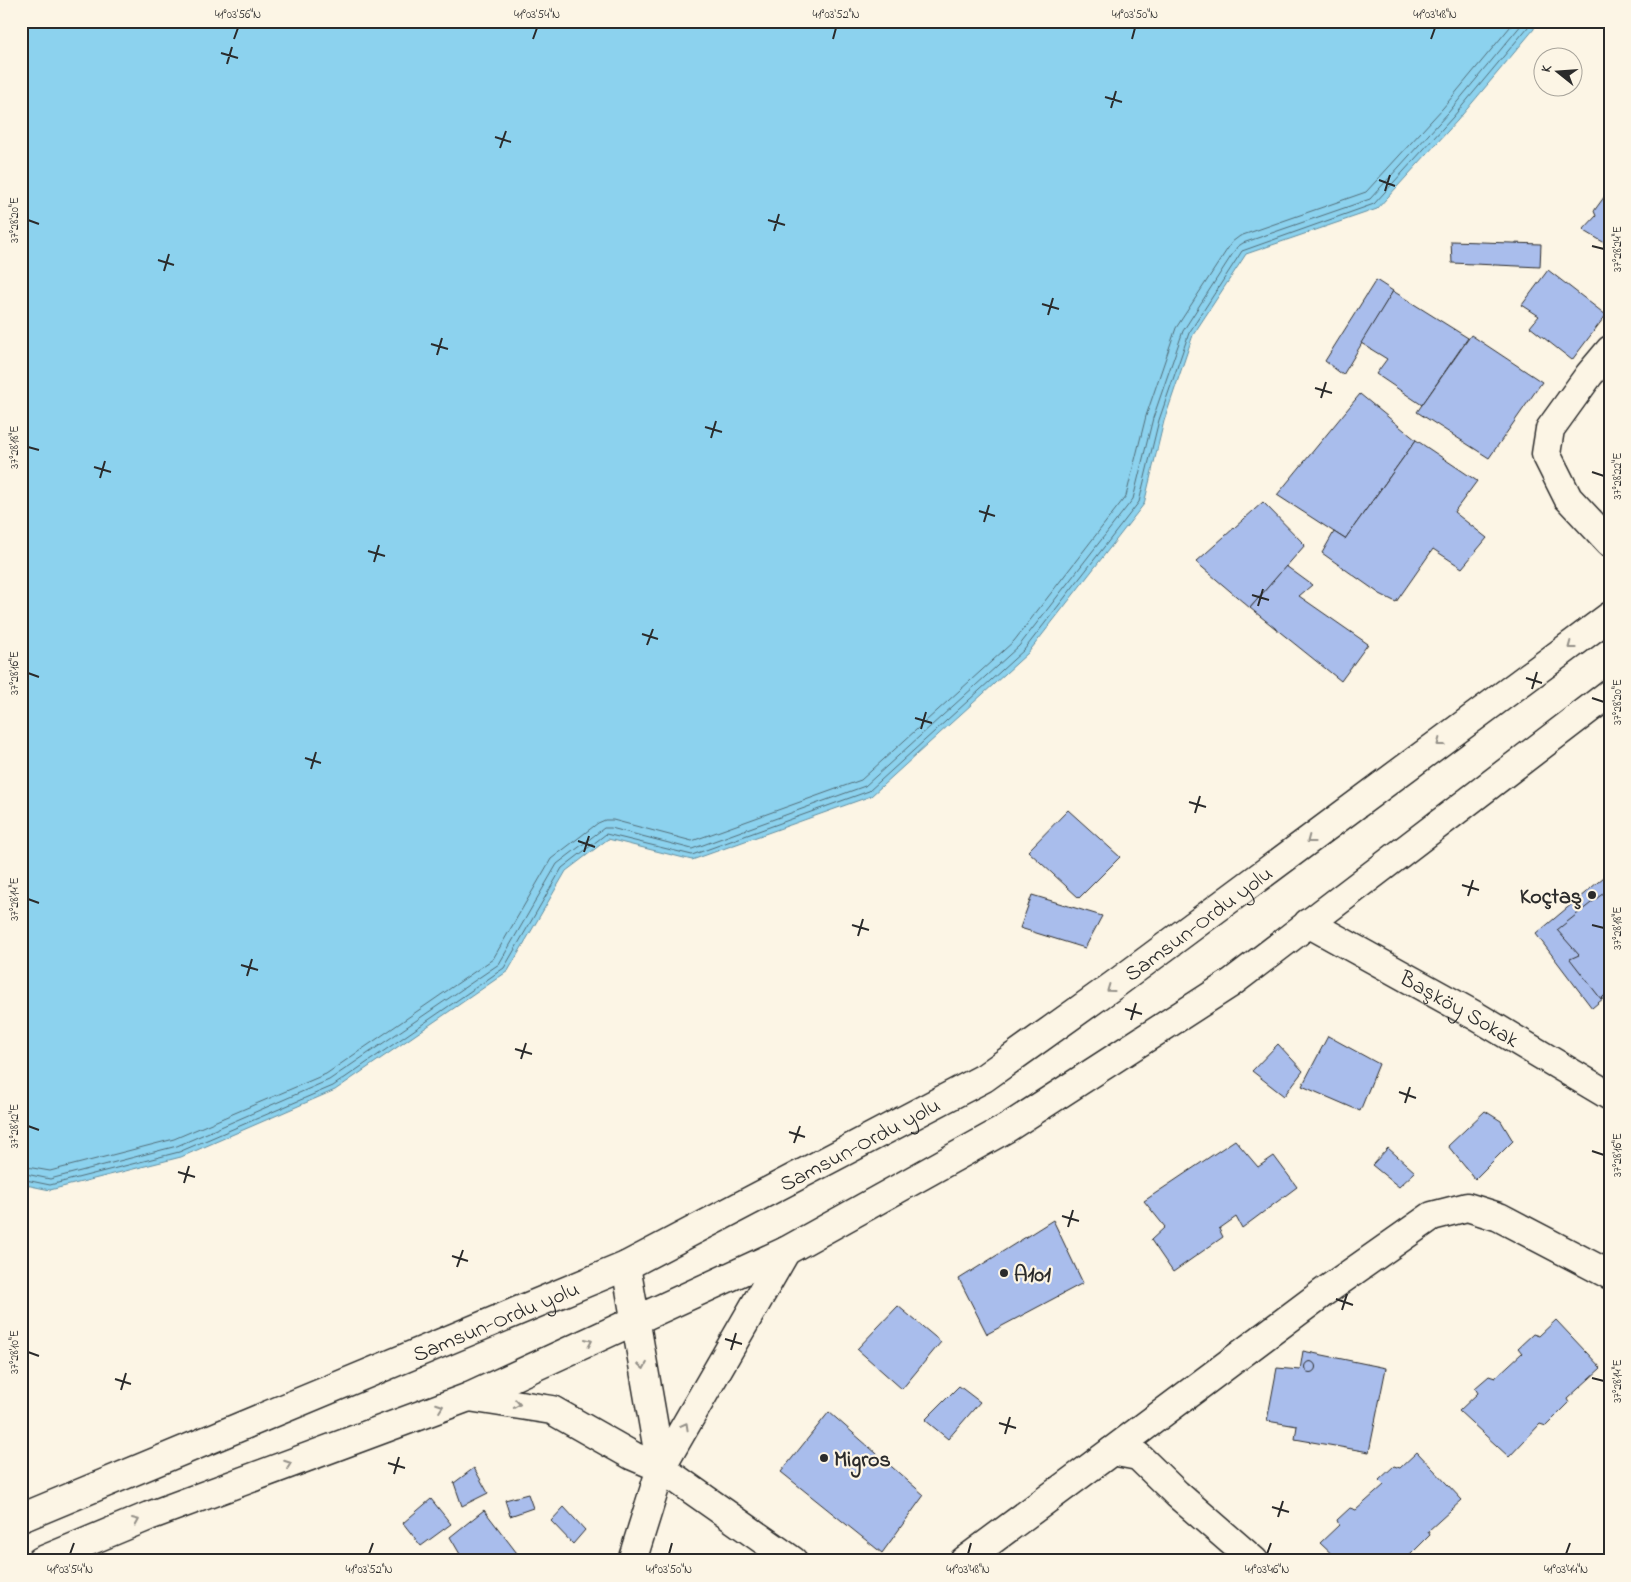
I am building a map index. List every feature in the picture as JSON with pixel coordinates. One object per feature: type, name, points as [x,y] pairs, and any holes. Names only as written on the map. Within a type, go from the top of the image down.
[{"type":"main road","points":[[1610,350],[1589,375],[1550,429],[1546,454],[1568,498],[1610,543]]},
{"type":"main road","name":"Samsun-Ordu yolu","points":[[27,1516],[626,1266],[984,1078],[1114,986],[1610,616]]},
{"type":"main road","points":[[41,1561],[149,1516],[469,1396],[635,1322],[786,1251],[1007,1128],[1231,983],[1610,693]]},
{"type":"main road","name":"Başköy Sokak","points":[[1308,923],[1476,1016],[1610,1096]]},
{"type":"main road","points":[[964,1561],[1324,1292],[1432,1216],[1467,1207],[1499,1217],[1610,1275]]},
{"type":"main road","points":[[632,1561],[661,1468],[786,1251]]},
{"type":"main road","points":[[626,1266],[661,1468]]},
{"type":"main road","points":[[469,1396],[552,1410],[633,1456],[661,1468],[793,1561]]},
{"type":"main road","points":[[1112,1451],[1138,1456],[1177,1494],[1254,1561]]},
{"type":"water","points":[[21,21],[1535,21],[1534,29],[1457,121],[1377,209],[1246,254],[1193,335],[1164,421],[1144,504],[1028,653],[871,796],[692,860],[608,839],[566,871],[508,971],[335,1090],[181,1157],[50,1190],[21,1184]]},
{"type":"building","points":[[1610,189],[1610,253],[1605,250],[1608,245],[1583,230],[1596,216],[1594,211]]},
{"type":"building","points":[[1451,241],[1541,244],[1540,267],[1452,263]]},
{"type":"building","points":[[1548,270],[1606,315],[1572,360],[1530,327],[1539,316],[1522,305]]},
{"type":"building","points":[[1376,280],[1393,291],[1343,375],[1325,361]]},
{"type":"building","points":[[1393,291],[1468,338],[1422,405],[1376,374],[1387,359],[1361,343]]},
{"type":"building","points":[[1471,335],[1542,382],[1489,458],[1417,412]]},
{"type":"building","points":[[1360,394],[1416,440],[1345,539],[1277,495]]},
{"type":"building","points":[[1416,440],[1477,481],[1454,512],[1487,538],[1462,568],[1433,549],[1396,602],[1380,594],[1322,553],[1334,532],[1345,539]]},
{"type":"building","points":[[1263,502],[1305,545],[1250,608],[1196,562]]},
{"type":"building","points":[[1286,566],[1312,585],[1299,596],[1368,644],[1341,681],[1250,608]]},
{"type":"building","points":[[1068,810],[1120,857],[1079,898],[1028,851]]},
{"type":"building","points":[[1610,872],[1610,993],[1592,1008],[1536,934]]},
{"type":"building","points":[[1610,888],[1610,994],[1608,992],[1601,999],[1570,959],[1579,955],[1557,930]]},
{"type":"building","points":[[1032,895],[1102,916],[1085,948],[1020,928]]},
{"type":"building","points":[[1328,1036],[1379,1064],[1360,1111],[1302,1086]]},
{"type":"building","points":[[1278,1044],[1303,1071],[1284,1096],[1252,1071]]},
{"type":"building","points":[[1485,1111],[1501,1121],[1513,1141],[1475,1179],[1448,1146]]},
{"type":"building","points":[[1235,1140],[1258,1167],[1274,1156],[1297,1187],[1242,1228],[1236,1217],[1219,1229],[1223,1237],[1173,1272],[1151,1240],[1165,1227],[1144,1201]]},
{"type":"building","points":[[1388,1148],[1415,1172],[1399,1187],[1372,1165]]},
{"type":"building","points":[[1053,1220],[1083,1283],[987,1334],[959,1279]]},
{"type":"building","points":[[898,1306],[941,1342],[902,1389],[857,1349]]},
{"type":"building","points":[[1556,1320],[1601,1368],[1567,1399],[1569,1403],[1546,1426],[1540,1424],[1509,1457],[1459,1411],[1478,1393],[1475,1388],[1489,1376],[1495,1378],[1522,1353],[1518,1348],[1533,1334],[1539,1336]]},
{"type":"building","points":[[1303,1351],[1386,1368],[1369,1452],[1295,1439],[1297,1426],[1267,1421],[1277,1368],[1300,1370]]},
{"type":"building","points":[[1310,1361],[1316,1367],[1310,1373],[1304,1367]]},
{"type":"building","points":[[959,1386],[980,1402],[948,1439],[925,1420]]},
{"type":"building","points":[[829,1412],[924,1495],[882,1553],[781,1472]]},
{"type":"building","points":[[1417,1452],[1462,1500],[1428,1531],[1430,1535],[1407,1558],[1401,1556],[1397,1561],[1339,1561],[1320,1543],[1339,1525],[1337,1520],[1350,1508],[1356,1510],[1384,1485],[1379,1480],[1394,1466],[1400,1468]]},
{"type":"building","points":[[474,1468],[488,1493],[462,1506],[454,1483]]},
{"type":"building","points":[[528,1494],[533,1508],[510,1516],[505,1500]]},
{"type":"building","points":[[431,1499],[451,1524],[421,1546],[403,1523]]},
{"type":"building","points":[[564,1507],[585,1530],[573,1544],[551,1521]]},
{"type":"building","points":[[484,1510],[523,1561],[464,1561],[450,1537]]},
{"type":"waterway","points":[[21,1558],[25,1561]]},
{"type":"place","name":"Koçtaş","points":[[1592,895]]},
{"type":"place","name":"A101","points":[[1004,1273]]},
{"type":"place","name":"Migros","points":[[824,1458]]}]
